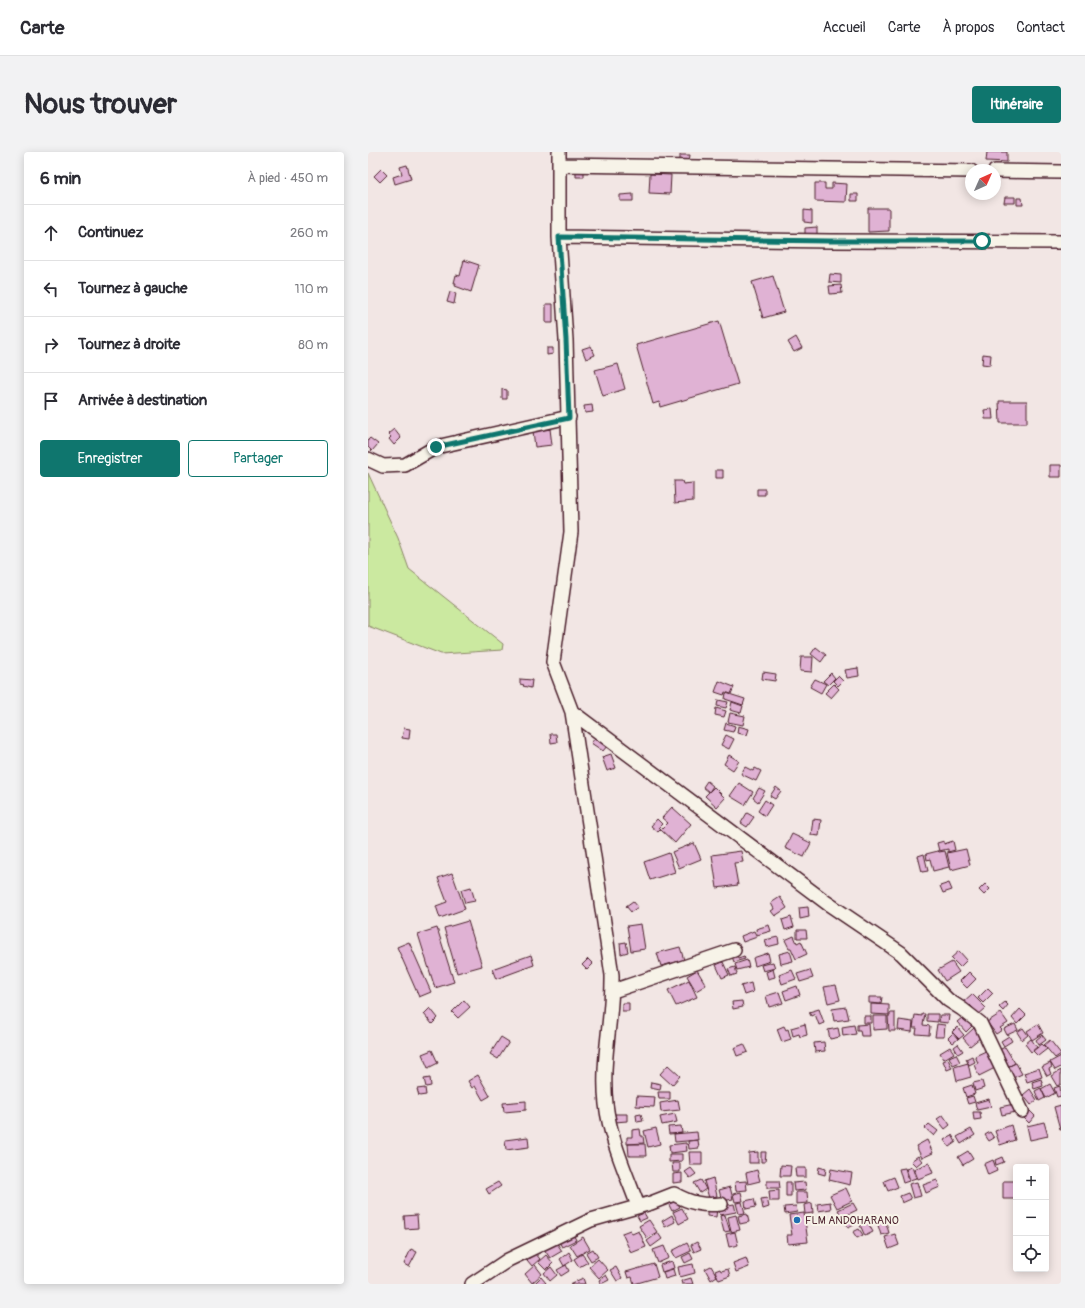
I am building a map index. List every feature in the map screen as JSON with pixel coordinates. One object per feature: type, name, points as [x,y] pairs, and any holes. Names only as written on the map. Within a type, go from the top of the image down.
[{"type":"street","points":[[638,1206],[610,1130],[605,1103],[605,1070],[612,990],[611,967],[572,712],[553,662],[571,532],[566,340],[559,237],[559,158],[965,171]]},
{"type":"street","points":[[1001,171],[1061,172]]},
{"type":"street","points":[[559,237],[830,241],[1061,242]]},
{"type":"street","points":[[368,459],[383,466],[405,465],[436,447],[569,418]]},
{"type":"street","points":[[572,712],[827,903],[900,953],[948,1000],[980,1024],[1022,1111]]},
{"type":"street","points":[[612,990],[734,950]]},
{"type":"street","points":[[472,1284],[508,1260],[591,1220],[651,1203],[674,1194],[687,1201],[699,1204],[721,1204]]},
{"type":"green space","points":[[368,473],[398,538],[409,569],[503,644],[502,650],[441,654],[368,626]]},
{"type":"building","points":[[987,152],[1007,152],[1007,162],[986,161]]},
{"type":"building","points":[[680,155],[690,155],[689,161],[680,161]]},
{"type":"building","points":[[407,165],[411,179],[395,184],[393,177],[402,174],[400,167]]},
{"type":"building","points":[[381,169],[387,175],[380,182],[374,176]]},
{"type":"building","points":[[576,170],[584,170],[584,177],[576,177]]},
{"type":"building","points":[[650,174],[671,175],[670,194],[649,193]]},
{"type":"building","points":[[815,183],[825,183],[825,189],[832,189],[832,183],[847,184],[846,202],[815,201]]},
{"type":"building","points":[[633,194],[633,201],[620,201],[620,195]]},
{"type":"building","points":[[851,194],[858,194],[858,201],[851,201]]},
{"type":"building","points":[[1005,197],[1015,197],[1015,203],[1004,203]]},
{"type":"building","points":[[1017,198],[1022,198],[1023,205],[1017,205]]},
{"type":"building","points":[[868,208],[889,208],[889,231],[868,232]]},
{"type":"building","points":[[804,210],[812,211],[812,223],[804,222]]},
{"type":"building","points":[[817,227],[817,235],[805,236],[805,228]]},
{"type":"building","points":[[464,260],[479,265],[471,292],[455,286],[456,283],[454,283],[456,275],[460,276]]},
{"type":"building","points":[[830,274],[841,275],[841,283],[829,282]]},
{"type":"building","points":[[773,276],[784,312],[763,318],[752,282]]},
{"type":"building","points":[[841,285],[842,293],[830,294],[829,286]]},
{"type":"building","points":[[450,292],[456,293],[454,304],[447,302]]},
{"type":"building","points":[[546,304],[553,304],[553,323],[546,323]]},
{"type":"building","points":[[719,321],[738,384],[660,407],[659,402],[653,404],[636,345]]},
{"type":"building","points":[[796,337],[802,348],[794,352],[788,342]]},
{"type":"building","points":[[591,346],[595,355],[586,359],[582,349]]},
{"type":"building","points":[[547,348],[553,348],[553,354],[547,355]]},
{"type":"building","points":[[983,354],[991,355],[990,365],[982,364]]},
{"type":"building","points":[[618,364],[625,389],[603,396],[595,370]]},
{"type":"building","points":[[502,389],[507,390],[507,399],[502,399]]},
{"type":"building","points":[[999,401],[1027,401],[1027,423],[1000,423]]},
{"type":"building","points":[[592,405],[593,412],[585,413],[584,406]]},
{"type":"building","points":[[992,409],[993,419],[985,419],[984,410]]},
{"type":"building","points":[[394,429],[401,438],[394,445],[389,439],[391,437],[388,434]]},
{"type":"building","points":[[550,429],[552,445],[535,447],[533,431]]},
{"type":"building","points":[[370,438],[378,444],[372,451],[368,447],[368,440]]},
{"type":"building","points":[[1050,465],[1061,465],[1061,477],[1050,477]]},
{"type":"building","points":[[716,470],[723,470],[723,478],[716,478]]},
{"type":"building","points":[[674,481],[682,481],[683,484],[693,483],[693,501],[675,503]]},
{"type":"building","points":[[757,489],[765,489],[765,495],[757,495]]},
{"type":"building","points":[[816,647],[826,655],[821,662],[811,654]]},
{"type":"building","points":[[801,657],[813,657],[812,672],[800,671]]},
{"type":"building","points":[[858,668],[859,676],[847,678],[845,670]]},
{"type":"building","points":[[763,672],[776,674],[775,681],[762,679]]},
{"type":"building","points":[[831,673],[835,678],[828,685],[823,681]]},
{"type":"building","points":[[838,676],[843,681],[838,686],[833,681]]},
{"type":"building","points":[[520,679],[532,680],[531,688],[520,684]]},
{"type":"building","points":[[815,679],[826,684],[821,693],[810,687]]},
{"type":"building","points":[[719,681],[734,687],[731,694],[725,692],[724,695],[715,692]]},
{"type":"building","points":[[834,684],[839,689],[831,698],[825,693]]},
{"type":"building","points":[[726,693],[745,699],[743,705],[725,699]]},
{"type":"building","points":[[718,700],[728,702],[726,708],[717,706]]},
{"type":"building","points":[[732,702],[743,706],[741,713],[730,710]]},
{"type":"building","points":[[716,708],[726,711],[724,717],[715,715]]},
{"type":"building","points":[[730,713],[745,716],[743,725],[728,722]]},
{"type":"building","points":[[726,723],[735,726],[733,732],[724,730]]},
{"type":"building","points":[[738,726],[749,729],[747,735],[737,733]]},
{"type":"building","points":[[404,728],[410,729],[409,739],[402,738]]},
{"type":"building","points":[[550,734],[556,734],[557,742],[551,743]]},
{"type":"building","points":[[726,735],[734,739],[729,749],[721,745]]},
{"type":"building","points":[[596,737],[607,746],[603,751],[591,743]]},
{"type":"building","points":[[611,754],[616,768],[607,771],[602,757]]},
{"type":"building","points":[[729,755],[739,761],[733,770],[724,764]]},
{"type":"building","points":[[745,767],[753,771],[755,768],[761,771],[756,781],[741,774]]},
{"type":"building","points":[[707,781],[713,786],[709,792],[703,787]]},
{"type":"building","points":[[739,783],[753,792],[745,805],[730,796]]},
{"type":"building","points":[[714,787],[725,798],[717,807],[705,796]]},
{"type":"building","points":[[776,787],[781,791],[775,799],[770,796]]},
{"type":"building","points":[[759,788],[765,791],[758,802],[753,798]]},
{"type":"building","points":[[765,800],[772,805],[765,816],[758,811]]},
{"type":"building","points":[[672,807],[691,824],[675,843],[661,830],[668,823],[662,818]]},
{"type":"building","points":[[747,813],[754,817],[747,827],[741,823]]},
{"type":"building","points":[[657,819],[662,824],[659,827],[661,829],[658,832],[651,826]]},
{"type":"building","points":[[813,819],[821,820],[819,836],[811,835]]},
{"type":"building","points":[[792,834],[811,843],[804,857],[785,848]]},
{"type":"building","points":[[944,841],[944,844],[953,841],[955,850],[948,852],[948,849],[939,851],[937,843]]},
{"type":"building","points":[[694,843],[701,859],[679,868],[672,852]]},
{"type":"building","points":[[966,849],[970,865],[951,870],[947,853]]},
{"type":"building","points":[[741,851],[743,862],[734,863],[738,885],[717,888],[712,855]]},
{"type":"building","points":[[945,851],[949,867],[933,871],[930,859],[927,860],[926,854]]},
{"type":"building","points":[[669,853],[675,872],[650,880],[644,862]]},
{"type":"building","points":[[924,854],[928,871],[922,872],[918,856]]},
{"type":"building","points":[[452,873],[465,909],[440,918],[436,906],[447,902],[438,878]]},
{"type":"building","points":[[949,883],[952,890],[943,893],[940,886]]},
{"type":"building","points":[[985,884],[990,889],[984,895],[979,890]]},
{"type":"building","points":[[471,887],[475,901],[465,903],[461,890]]},
{"type":"building","points":[[780,897],[787,908],[775,916],[771,911],[774,909],[771,903]]},
{"type":"building","points":[[633,901],[638,907],[631,912],[626,906]]},
{"type":"building","points":[[808,907],[809,917],[800,919],[799,908]]},
{"type":"building","points":[[791,917],[794,927],[785,930],[782,920]]},
{"type":"building","points":[[468,921],[482,966],[457,973],[444,928]]},
{"type":"building","points":[[641,924],[645,949],[631,951],[627,926]]},
{"type":"building","points":[[769,925],[771,931],[757,935],[756,929]]},
{"type":"building","points":[[437,928],[454,982],[435,988],[418,934]]},
{"type":"building","points":[[797,930],[806,930],[807,938],[797,938]]},
{"type":"building","points":[[754,931],[757,937],[743,942],[741,936]]},
{"type":"building","points":[[794,936],[797,943],[801,941],[807,954],[796,959],[785,940]]},
{"type":"building","points":[[778,937],[779,944],[767,947],[765,940]]},
{"type":"building","points":[[409,942],[431,992],[419,997],[397,947]]},
{"type":"building","points":[[626,942],[628,952],[621,954],[620,943]]},
{"type":"building","points":[[680,947],[684,960],[661,966],[657,953]]},
{"type":"building","points":[[790,951],[793,961],[781,964],[779,954]]},
{"type":"building","points":[[959,951],[967,960],[960,967],[951,958]]},
{"type":"building","points":[[736,952],[738,958],[744,956],[745,959],[734,962],[731,954]]},
{"type":"building","points":[[768,953],[770,961],[755,966],[753,958]]},
{"type":"building","points":[[531,955],[534,965],[496,979],[492,969]]},
{"type":"building","points":[[588,959],[593,964],[587,970],[582,965]]},
{"type":"building","points":[[747,960],[749,967],[737,970],[735,964]]},
{"type":"building","points":[[723,962],[729,975],[722,978],[716,965]]},
{"type":"building","points":[[773,962],[775,968],[763,971],[761,965]]},
{"type":"building","points":[[952,962],[959,972],[945,981],[938,970]]},
{"type":"building","points":[[735,967],[737,974],[731,976],[728,969]]},
{"type":"building","points":[[773,969],[775,977],[768,979],[766,972]]},
{"type":"building","points":[[697,970],[706,985],[696,991],[687,976]]},
{"type":"building","points":[[792,970],[796,979],[782,984],[779,975]]},
{"type":"building","points":[[810,970],[813,978],[800,982],[797,974]]},
{"type":"building","points":[[969,972],[976,979],[967,988],[960,981]]},
{"type":"building","points":[[689,980],[697,997],[676,1006],[668,990]]},
{"type":"building","points":[[751,983],[753,992],[744,995],[741,986]]},
{"type":"building","points":[[836,985],[840,1000],[828,1003],[824,987]]},
{"type":"building","points":[[797,986],[800,995],[786,1000],[783,991]]},
{"type":"building","points":[[988,988],[993,993],[983,1003],[978,998]]},
{"type":"building","points":[[779,992],[783,1003],[769,1007],[766,996]]},
{"type":"building","points":[[972,994],[986,1008],[977,1016],[973,1012],[975,1010],[970,1005],[968,1007],[963,1002]]},
{"type":"building","points":[[869,997],[882,997],[881,1004],[869,1003]]},
{"type":"building","points":[[464,1000],[470,1007],[458,1018],[452,1012]]},
{"type":"building","points":[[742,1001],[743,1007],[733,1009],[732,1002]]},
{"type":"building","points":[[1005,1002],[1008,1005],[1003,1011],[999,1007]]},
{"type":"building","points":[[622,1003],[629,1003],[629,1011],[622,1011]]},
{"type":"building","points":[[871,1004],[889,1005],[889,1015],[871,1014]]},
{"type":"building","points":[[846,1007],[849,1019],[834,1021],[832,1009]]},
{"type":"building","points":[[430,1008],[438,1018],[432,1024],[424,1014]]},
{"type":"building","points":[[819,1009],[824,1023],[819,1025],[815,1014],[811,1016],[809,1012]]},
{"type":"building","points":[[1020,1009],[1026,1015],[1017,1024],[1012,1018]]},
{"type":"building","points":[[890,1013],[895,1013],[895,1031],[889,1031],[888,1016],[890,1016]]},
{"type":"building","points":[[1001,1013],[1008,1023],[1000,1028],[1002,1030],[996,1034],[987,1022]]},
{"type":"building","points":[[922,1014],[925,1014],[923,1025],[930,1026],[929,1035],[916,1034],[917,1028],[913,1028],[915,1015],[922,1016]]},
{"type":"building","points":[[927,1014],[938,1014],[938,1022],[927,1021]]},
{"type":"building","points":[[940,1015],[949,1015],[948,1023],[939,1022]]},
{"type":"building","points":[[864,1016],[871,1016],[871,1023],[864,1023]]},
{"type":"building","points":[[873,1016],[887,1016],[887,1029],[873,1030]]},
{"type":"building","points":[[963,1017],[972,1026],[966,1032],[957,1022]]},
{"type":"building","points":[[899,1020],[913,1022],[912,1032],[898,1030]]},
{"type":"building","points":[[805,1024],[807,1035],[800,1037],[799,1034],[793,1036],[791,1028]]},
{"type":"building","points":[[869,1024],[870,1036],[861,1036],[860,1030],[857,1030],[857,1025]]},
{"type":"building","points":[[937,1024],[945,1025],[944,1037],[935,1037]]},
{"type":"building","points":[[1015,1024],[1018,1030],[1007,1035],[1004,1029]]},
{"type":"building","points":[[1038,1024],[1043,1033],[1032,1040],[1027,1031]]},
{"type":"building","points":[[854,1025],[856,1034],[843,1036],[842,1027]]},
{"type":"building","points":[[784,1026],[786,1030],[788,1029],[791,1039],[782,1042],[777,1029]]},
{"type":"building","points":[[957,1027],[964,1035],[959,1039],[952,1032]]},
{"type":"building","points":[[838,1028],[840,1037],[830,1039],[828,1030]]},
{"type":"building","points":[[974,1028],[981,1037],[970,1046],[963,1038]]},
{"type":"building","points":[[1023,1028],[1028,1035],[1022,1040],[1017,1032]]},
{"type":"building","points":[[953,1033],[958,1039],[953,1043],[948,1038]]},
{"type":"building","points":[[1042,1035],[1046,1040],[1039,1045],[1036,1040]]},
{"type":"building","points":[[1009,1036],[1012,1041],[1004,1046],[1001,1041]]},
{"type":"building","points":[[501,1037],[509,1042],[498,1059],[490,1054]]},
{"type":"building","points":[[1031,1039],[1037,1047],[1031,1052],[1025,1044]]},
{"type":"building","points":[[1050,1040],[1061,1054],[1055,1058],[1044,1045]]},
{"type":"building","points":[[824,1042],[825,1051],[815,1052],[814,1043]]},
{"type":"building","points":[[744,1044],[748,1052],[737,1056],[734,1048]]},
{"type":"building","points":[[958,1044],[963,1051],[958,1054],[954,1047]]},
{"type":"building","points":[[1042,1044],[1047,1049],[1038,1056],[1033,1051]]},
{"type":"building","points":[[950,1047],[954,1053],[944,1059],[940,1053]]},
{"type":"building","points":[[1005,1047],[1015,1063],[1008,1067],[999,1050]]},
{"type":"building","points":[[432,1050],[438,1063],[428,1068],[422,1054]]},
{"type":"building","points":[[988,1050],[997,1067],[979,1076],[974,1065],[978,1063],[975,1056]]},
{"type":"building","points":[[956,1054],[960,1062],[953,1065],[949,1057]]},
{"type":"building","points":[[972,1056],[975,1062],[969,1065],[966,1059]]},
{"type":"building","points":[[1061,1056],[1061,1067],[1055,1070],[1050,1062]]},
{"type":"building","points":[[948,1059],[952,1068],[947,1070],[943,1061]]},
{"type":"building","points":[[968,1063],[971,1077],[957,1081],[954,1067]]},
{"type":"building","points":[[1016,1063],[1022,1074],[1013,1078],[1007,1067]]},
{"type":"building","points":[[1050,1063],[1052,1067],[1049,1069],[1051,1074],[1047,1076],[1042,1067]]},
{"type":"building","points":[[668,1065],[680,1076],[672,1085],[660,1074]]},
{"type":"building","points":[[1039,1068],[1042,1077],[1027,1082],[1024,1073]]},
{"type":"building","points":[[1061,1070],[1061,1084],[1057,1086],[1051,1076]]},
{"type":"building","points":[[478,1075],[490,1096],[483,1100],[475,1086],[472,1088],[468,1081]]},
{"type":"building","points":[[430,1078],[431,1086],[426,1087],[424,1079]]},
{"type":"building","points":[[1041,1079],[1043,1086],[1034,1089],[1032,1082]]},
{"type":"building","points":[[982,1081],[984,1088],[975,1091],[973,1083]]},
{"type":"building","points":[[651,1082],[661,1084],[660,1090],[650,1088]]},
{"type":"building","points":[[1050,1084],[1055,1093],[1046,1098],[1041,1089]]},
{"type":"building","points":[[972,1085],[975,1094],[966,1097],[963,1088]]},
{"type":"building","points":[[1060,1086],[1061,1096],[1057,1097],[1054,1088]]},
{"type":"building","points":[[425,1088],[426,1095],[419,1096],[417,1089]]},
{"type":"building","points":[[1041,1088],[1045,1098],[1039,1101],[1035,1091]]},
{"type":"building","points":[[1030,1089],[1037,1100],[1031,1105],[1023,1095]]},
{"type":"building","points":[[658,1092],[670,1092],[670,1099],[659,1099]]},
{"type":"building","points":[[637,1096],[655,1097],[654,1107],[636,1106]]},
{"type":"building","points":[[973,1096],[975,1102],[968,1104],[966,1098]]},
{"type":"building","points":[[989,1099],[991,1107],[977,1110],[975,1103]]},
{"type":"building","points":[[678,1100],[680,1110],[661,1112],[660,1103]]},
{"type":"building","points":[[526,1101],[526,1110],[504,1112],[503,1103]]},
{"type":"building","points":[[1014,1104],[1016,1112],[1002,1115],[1000,1107]]},
{"type":"building","points":[[1061,1105],[1061,1129],[1060,1129],[1054,1107]]},
{"type":"building","points":[[1029,1110],[1035,1116],[1029,1123],[1023,1117]]},
{"type":"building","points":[[973,1112],[980,1112],[981,1119],[974,1120]]},
{"type":"building","points":[[615,1114],[627,1114],[627,1121],[615,1122]]},
{"type":"building","points":[[641,1114],[643,1121],[637,1122],[636,1115]]},
{"type":"building","points":[[675,1114],[677,1122],[662,1125],[660,1117]]},
{"type":"building","points":[[943,1115],[950,1125],[945,1129],[937,1119]]},
{"type":"building","points":[[1044,1122],[1048,1136],[1030,1140],[1027,1126]]},
{"type":"building","points":[[929,1124],[938,1131],[934,1136],[925,1128]]},
{"type":"building","points":[[1011,1125],[1015,1140],[1000,1145],[995,1131]]},
{"type":"building","points":[[681,1126],[682,1133],[669,1134],[668,1127]]},
{"type":"building","points":[[656,1128],[660,1144],[648,1147],[644,1131]]},
{"type":"building","points":[[640,1129],[644,1143],[627,1144],[627,1137],[632,1137],[632,1130]]},
{"type":"building","points":[[971,1129],[975,1135],[961,1144],[957,1137]]},
{"type":"building","points":[[697,1132],[698,1140],[675,1142],[674,1134]]},
{"type":"building","points":[[990,1132],[994,1138],[989,1141],[985,1135]]},
{"type":"building","points":[[952,1135],[956,1142],[949,1147],[944,1140]]},
{"type":"building","points":[[528,1137],[529,1147],[506,1150],[505,1140]]},
{"type":"building","points":[[698,1140],[699,1148],[689,1149],[688,1141]]},
{"type":"building","points":[[927,1140],[933,1153],[922,1158],[916,1146]]},
{"type":"building","points":[[686,1143],[687,1151],[670,1153],[669,1145]]},
{"type":"building","points":[[628,1144],[645,1144],[646,1156],[629,1156]]},
{"type":"building","points":[[968,1151],[973,1159],[963,1165],[958,1157]]},
{"type":"building","points":[[689,1152],[702,1152],[702,1165],[690,1165]]},
{"type":"building","points":[[758,1152],[758,1163],[749,1163],[749,1153]]},
{"type":"building","points":[[761,1152],[766,1152],[765,1162],[761,1162]]},
{"type":"building","points":[[669,1154],[682,1154],[682,1161],[669,1162]]},
{"type":"building","points":[[918,1156],[922,1161],[916,1166],[911,1161]]},
{"type":"building","points":[[1002,1157],[1004,1162],[996,1165],[995,1160]]},
{"type":"building","points":[[993,1160],[997,1171],[988,1175],[984,1164]]},
{"type":"building","points":[[672,1163],[680,1163],[680,1172],[673,1172]]},
{"type":"building","points":[[929,1163],[933,1173],[918,1179],[914,1169]]},
{"type":"building","points":[[781,1165],[791,1166],[790,1176],[780,1176]]},
{"type":"building","points":[[819,1167],[826,1169],[825,1175],[818,1173]]},
{"type":"building","points":[[912,1167],[916,1178],[910,1180],[906,1169]]},
{"type":"building","points":[[691,1168],[696,1174],[690,1178],[685,1172]]},
{"type":"building","points":[[795,1168],[806,1168],[806,1177],[796,1177]]},
{"type":"building","points":[[905,1168],[909,1181],[903,1183],[899,1169]]},
{"type":"building","points":[[831,1169],[852,1173],[850,1185],[829,1180]]},
{"type":"building","points":[[757,1170],[760,1181],[748,1184],[746,1173]]},
{"type":"building","points":[[682,1173],[682,1182],[673,1183],[673,1174]]},
{"type":"building","points":[[894,1177],[898,1187],[888,1191],[884,1181]]},
{"type":"building","points":[[713,1178],[717,1196],[709,1198],[704,1181]]},
{"type":"building","points":[[701,1180],[706,1189],[700,1193],[694,1183]]},
{"type":"building","points":[[937,1180],[940,1187],[926,1193],[923,1185]]},
{"type":"building","points":[[746,1181],[747,1190],[736,1191],[735,1182]]},
{"type":"building","points":[[767,1181],[779,1181],[780,1188],[767,1188]]},
{"type":"building","points":[[1003,1181],[1013,1181],[1013,1199],[1003,1199]]},
{"type":"building","points":[[498,1182],[501,1186],[489,1194],[486,1189]]},
{"type":"building","points":[[786,1182],[791,1182],[791,1196],[786,1196]]},
{"type":"building","points":[[805,1182],[806,1190],[794,1191],[793,1183]]},
{"type":"building","points":[[917,1182],[921,1196],[913,1198],[909,1184]]},
{"type":"building","points":[[730,1187],[733,1199],[722,1201],[719,1190]]},
{"type":"building","points":[[846,1188],[852,1201],[837,1208],[830,1195]]},
{"type":"building","points":[[779,1190],[779,1201],[770,1201],[769,1191]]},
{"type":"building","points":[[741,1192],[743,1201],[735,1202],[733,1194]]},
{"type":"building","points":[[796,1192],[807,1192],[808,1203],[796,1204]]},
{"type":"building","points":[[908,1193],[911,1199],[902,1203],[900,1196]]},
{"type":"building","points":[[674,1197],[680,1207],[672,1211],[667,1201]]},
{"type":"building","points":[[767,1198],[769,1207],[763,1209],[761,1199]]},
{"type":"building","points":[[754,1199],[756,1207],[746,1209],[745,1201]]},
{"type":"building","points":[[742,1202],[745,1213],[739,1214],[736,1203]]},
{"type":"building","points":[[830,1202],[831,1209],[818,1211],[817,1204]]},
{"type":"building","points":[[812,1203],[813,1213],[805,1214],[804,1205]]},
{"type":"building","points":[[853,1203],[857,1210],[842,1217],[838,1210]]},
{"type":"building","points":[[734,1204],[736,1212],[720,1215],[718,1207]]},
{"type":"building","points":[[796,1206],[797,1212],[785,1214],[784,1207]]},
{"type":"building","points":[[707,1207],[717,1208],[716,1217],[707,1216]]},
{"type":"building","points":[[682,1208],[688,1219],[679,1224],[673,1212]]},
{"type":"building","points":[[644,1213],[647,1218],[640,1221],[637,1216]]},
{"type":"building","points":[[804,1213],[808,1242],[788,1244],[787,1235],[792,1235],[789,1215]]},
{"type":"building","points":[[747,1214],[749,1222],[740,1224],[738,1216]]},
{"type":"building","points":[[417,1215],[418,1228],[405,1229],[404,1216]]},
{"type":"building","points":[[672,1215],[675,1222],[665,1227],[662,1221]]},
{"type":"building","points":[[725,1215],[730,1231],[724,1232],[720,1216]]},
{"type":"building","points":[[736,1215],[740,1230],[731,1232],[728,1217]]},
{"type":"building","points":[[851,1217],[854,1225],[848,1228],[844,1220]]},
{"type":"building","points":[[885,1219],[889,1233],[881,1235],[877,1222]]},
{"type":"building","points":[[649,1220],[657,1232],[647,1238],[639,1226]]},
{"type":"building","points":[[867,1221],[873,1232],[865,1236],[860,1225]]},
{"type":"building","points":[[859,1229],[863,1235],[857,1238],[853,1232]]},
{"type":"building","points":[[630,1230],[632,1234],[639,1231],[646,1247],[631,1253],[622,1233]]},
{"type":"building","points":[[572,1232],[576,1240],[562,1247],[558,1240]]},
{"type":"building","points":[[735,1232],[738,1245],[729,1247],[726,1234]]},
{"type":"building","points":[[658,1233],[662,1239],[651,1247],[647,1241]]},
{"type":"building","points":[[895,1234],[899,1245],[889,1249],[885,1237]]},
{"type":"building","points":[[583,1237],[590,1249],[577,1256],[570,1245]]},
{"type":"building","points":[[556,1242],[562,1251],[550,1258],[544,1249]]},
{"type":"building","points":[[697,1242],[701,1249],[694,1252],[691,1245]]},
{"type":"building","points":[[687,1243],[691,1251],[676,1258],[672,1251]]},
{"type":"building","points":[[664,1246],[669,1258],[658,1263],[653,1250]]},
{"type":"building","points":[[411,1249],[417,1252],[409,1267],[404,1264]]},
{"type":"building","points":[[593,1249],[598,1257],[591,1261],[586,1253]]},
{"type":"building","points":[[569,1252],[573,1260],[564,1266],[560,1259]]},
{"type":"building","points":[[535,1253],[540,1259],[532,1266],[527,1260]]},
{"type":"building","points":[[690,1253],[693,1259],[685,1263],[682,1257]]},
{"type":"building","points":[[582,1254],[588,1262],[579,1267],[574,1259]]},
{"type":"building","points":[[546,1255],[553,1263],[546,1270],[538,1262]]},
{"type":"building","points":[[746,1258],[749,1267],[736,1272],[733,1263]]},
{"type":"building","points":[[598,1259],[608,1270],[599,1278],[589,1267]]},
{"type":"building","points":[[672,1261],[674,1268],[662,1272],[660,1265]]},
{"type":"building","points":[[654,1264],[658,1277],[634,1284],[632,1277],[628,1278],[626,1272]]},
{"type":"building","points":[[693,1264],[695,1273],[680,1277],[678,1267]]},
{"type":"building","points":[[535,1265],[542,1274],[532,1283],[525,1274]]},
{"type":"building","points":[[566,1265],[569,1271],[561,1276],[557,1270]]},
{"type":"building","points":[[711,1266],[717,1276],[711,1280],[705,1269]]},
{"type":"building","points":[[551,1267],[557,1275],[550,1281],[544,1273]]},
{"type":"building","points":[[616,1267],[622,1278],[617,1281],[610,1270]]},
{"type":"building","points":[[673,1269],[675,1276],[665,1279],[663,1272]]},
{"type":"building","points":[[720,1269],[721,1271],[728,1269],[730,1276],[719,1280],[715,1271]]},
{"type":"building","points":[[606,1275],[609,1280],[601,1284],[599,1280]]},
{"type":"building","points":[[541,1277],[546,1283],[545,1284],[534,1284]]},
{"type":"building","points":[[583,1278],[585,1284],[570,1284]]},
{"type":"building","points":[[691,1278],[693,1284],[682,1284],[681,1281]]},
{"type":"place","name":"FLM ANDOHARANO","points":[[797,1220]]},
{"type":"route","points":[[436,447],[569,418],[566,340],[559,237],[830,241],[982,241]]}]
